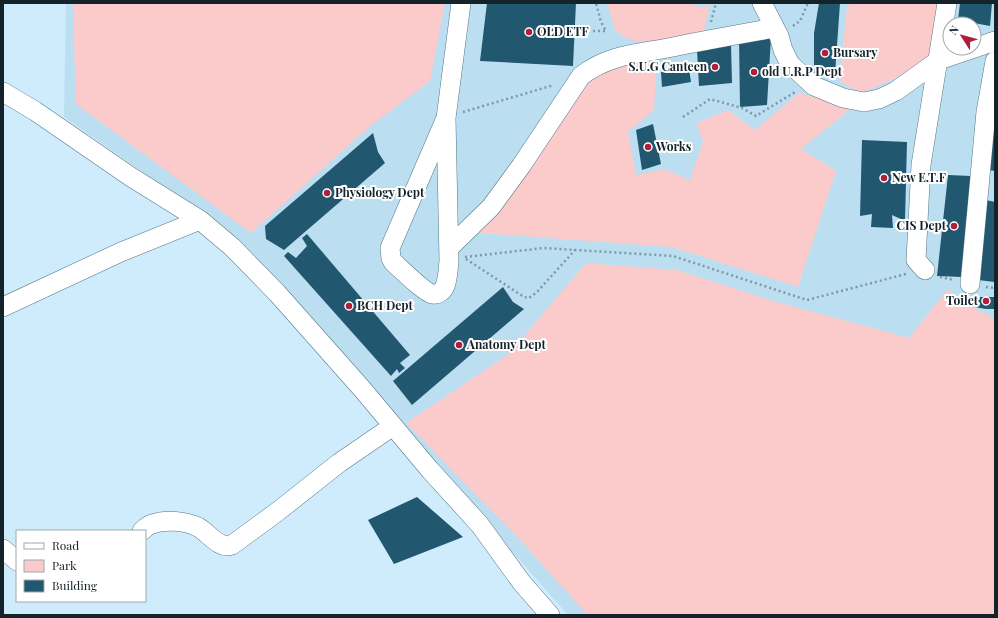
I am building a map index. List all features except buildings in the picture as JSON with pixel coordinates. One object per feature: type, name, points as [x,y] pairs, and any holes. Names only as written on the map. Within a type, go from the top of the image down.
[{"type":"street","points":[[446,118],[392,243],[390,254],[393,262],[430,294],[435,295],[440,293],[447,280],[449,248],[446,118],[461,3]]},
{"type":"street","points":[[762,3],[777,32],[783,50],[790,64],[814,86],[843,98],[864,102],[880,99],[896,91],[939,60],[995,41]]},
{"type":"street","points":[[925,270],[916,260],[921,172],[947,3]]},
{"type":"street","points":[[449,248],[490,207],[521,166],[581,76],[602,62],[626,54],[777,32]]},
{"type":"street","points":[[970,284],[986,112],[995,61]]},
{"type":"street","points":[[3,92],[35,111],[131,177],[200,220],[232,247],[277,293],[363,390],[430,470],[480,525],[522,583],[550,615]]},
{"type":"street","points":[[3,307],[120,252],[200,220]]},
{"type":"street","points":[[143,530],[151,524],[180,522],[198,527],[222,545],[232,545],[287,505],[339,463],[393,426]]},
{"type":"street","points":[[3,549],[16,560]]},
{"type":"path","points":[[593,31],[606,31],[601,22],[596,3]]},
{"type":"path","points":[[777,32],[800,21],[808,3]]},
{"type":"path","points":[[446,118],[581,76]]},
{"type":"path","points":[[684,117],[710,99],[742,108],[756,116],[802,88],[814,86]]},
{"type":"path","points":[[575,250],[537,292],[529,298],[524,297],[462,257],[544,248],[673,256],[807,300],[925,270],[937,276],[995,288]]},
{"type":"shaded area","points":[[66,3],[995,3],[995,615],[568,615],[237,238],[64,117]]},
{"type":"green space","points":[[73,3],[445,3],[430,81],[369,127],[251,233],[76,104]]},
{"type":"green space","points":[[607,3],[691,3],[698,7],[709,6],[703,36],[650,44],[628,39],[615,30]]},
{"type":"green space","points":[[851,3],[939,3],[931,54],[921,65],[861,93],[839,81],[847,8]]},
{"type":"green space","points":[[657,55],[654,110],[628,132],[636,175],[664,169],[690,180],[703,142],[697,123],[728,110],[755,130],[799,93],[853,107],[801,149],[836,171],[798,287],[672,247],[465,232],[568,82]]},
{"type":"green space","points":[[586,263],[677,270],[773,301],[909,338],[948,289],[972,307],[995,319],[995,615],[587,615],[524,544],[406,423],[509,354]]},
{"type":"place","name":"OLD ETF","points":[[529,32]]},
{"type":"place","name":"Bursary","points":[[825,53]]},
{"type":"place","name":"S.U.G Canteen","points":[[715,67]]},
{"type":"place","name":"old U.R.P Dept","points":[[754,72]]},
{"type":"place","name":"Works","points":[[648,147]]},
{"type":"place","name":"New E.T.F","points":[[884,178]]},
{"type":"place","name":"Physiology Dept","points":[[327,193]]},
{"type":"place","name":"CIS Dept","points":[[954,226]]},
{"type":"place","name":"Toilet","points":[[986,301]]},
{"type":"place","name":"BCH Dept","points":[[349,306]]},
{"type":"place","name":"Anatomy Dept","points":[[459,345]]}]
